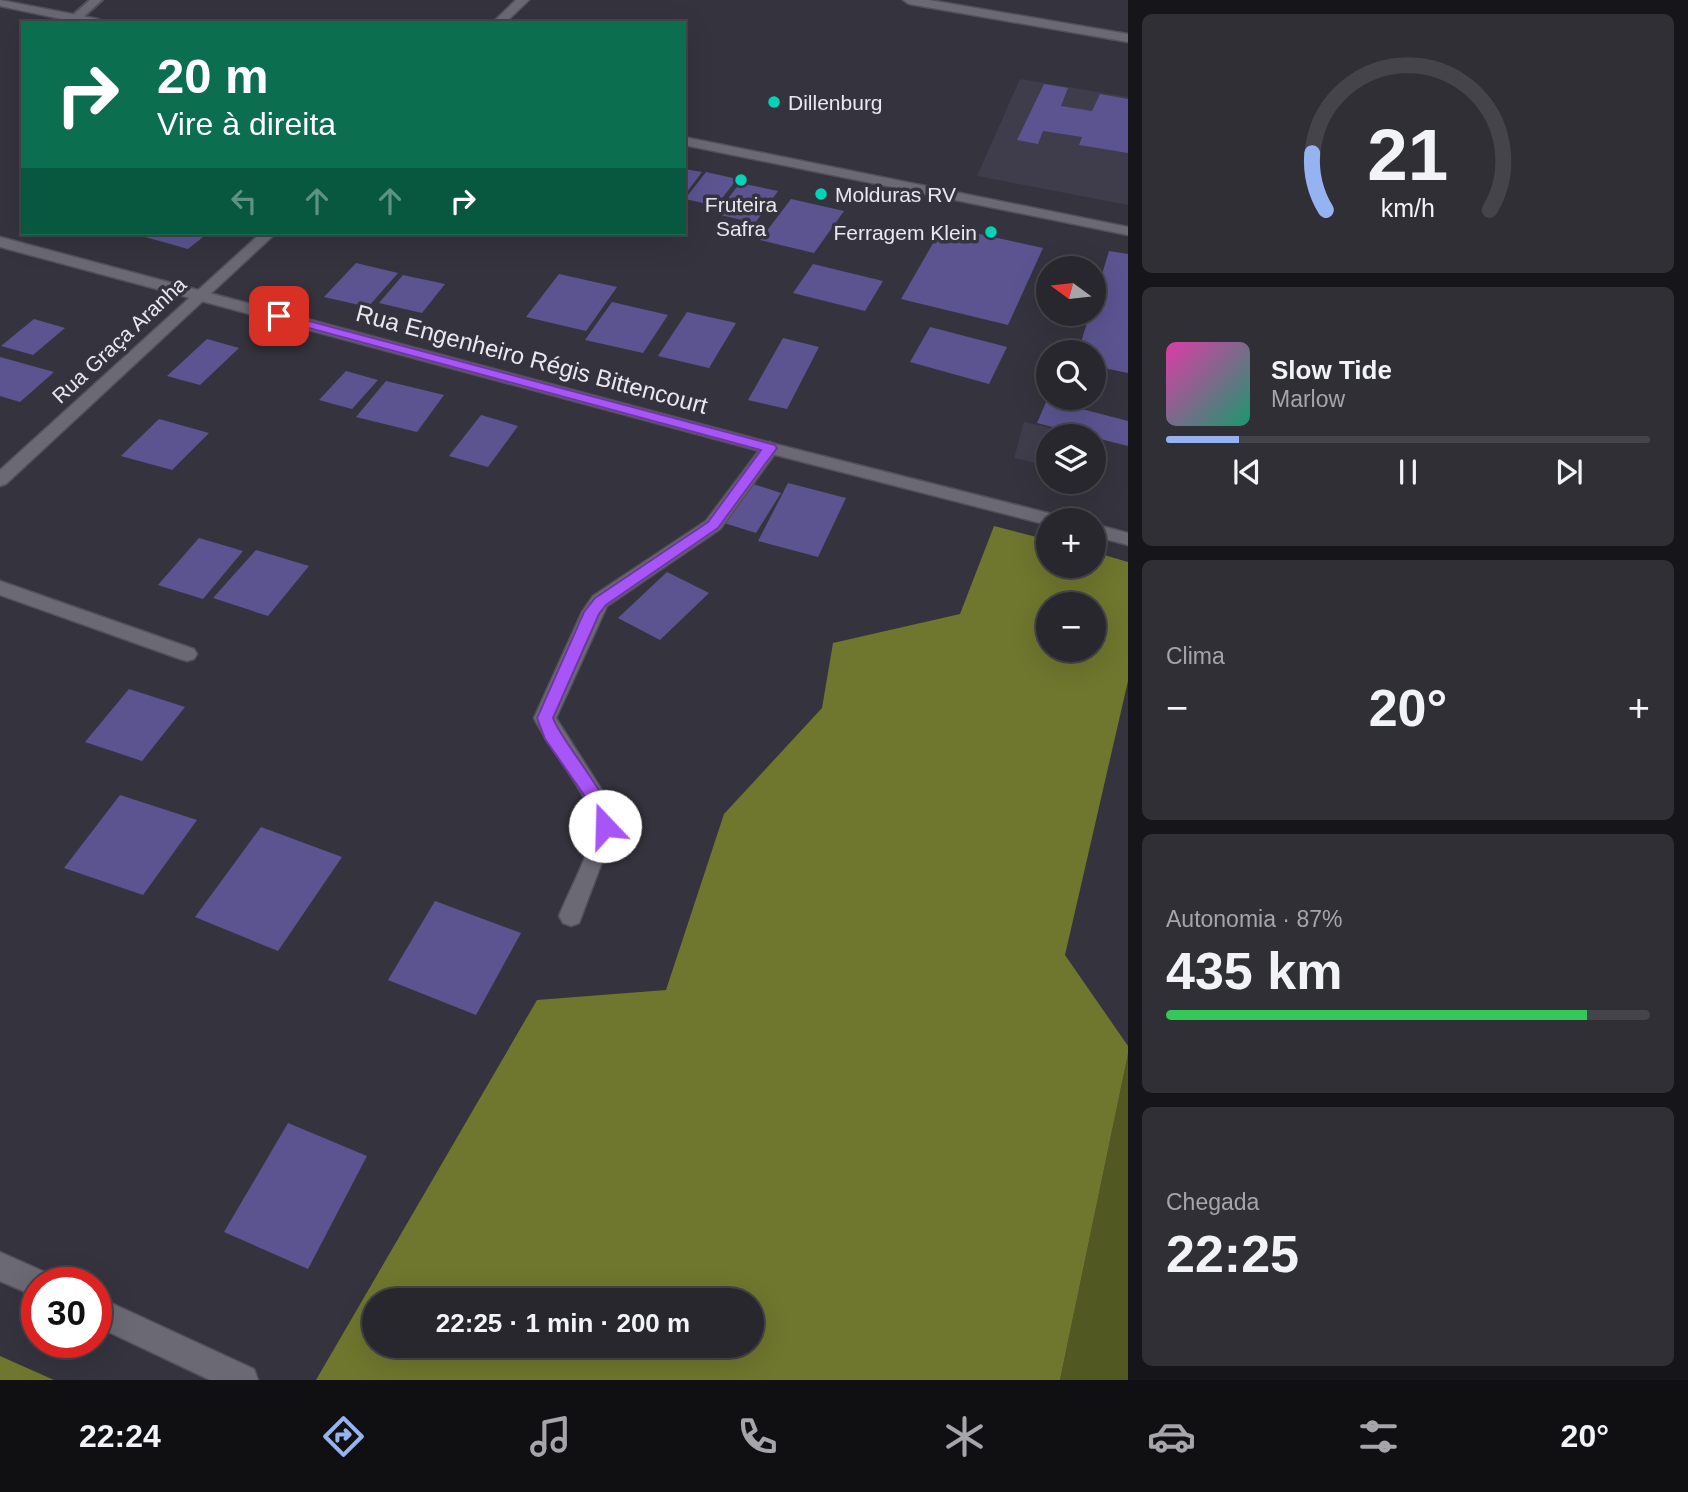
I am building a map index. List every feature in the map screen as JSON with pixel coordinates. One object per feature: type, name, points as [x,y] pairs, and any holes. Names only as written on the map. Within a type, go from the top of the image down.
[{"type":"street","points":[[500,21],[523,0]]},
{"type":"street","points":[[909,0],[1128,38]]},
{"type":"street","points":[[0,2],[89,21]]},
{"type":"street","points":[[686,141],[1128,232]]},
{"type":"street","name":"Rua Graça Aranha","points":[[0,480],[268,235]]},
{"type":"street","name":"Rua Engenheiro Régis Bittencourt","points":[[0,242],[770,448],[1036,516]]},
{"type":"street","points":[[570,916],[605,826],[601,807],[551,735],[545,718],[592,612],[600,601],[713,525],[770,448]]},
{"type":"street","points":[[1106,533],[1128,539]]},
{"type":"street","points":[[0,587],[187,654]]},
{"type":"street","points":[[0,1266],[21,1276]]},
{"type":"street","points":[[112,1319],[243,1380]]},
{"type":"lane","points":[[76,18],[97,0]]},
{"type":"shaded area","points":[[1020,79],[1128,97],[1128,205],[977,176]]},
{"type":"shaded area","points":[[1024,422],[1036,425],[1036,463],[1014,458]]},
{"type":"green space","points":[[994,526],[1036,537],[1036,578],[1106,578],[1106,556],[1128,562],[1128,681],[1065,955],[1128,1046],[1128,1054],[1060,1380],[316,1380],[362,1301],[362,1358],[764,1358],[764,1288],[370,1288],[537,1000],[666,990],[724,814],[822,708],[833,643],[960,614]]},
{"type":"green space","points":[[1128,1054],[1128,1380],[1060,1380]]},
{"type":"green space","points":[[0,1356],[54,1380],[0,1380]]},
{"type":"building","points":[[1044,84],[1068,88],[1061,106],[1092,111],[1100,94],[1128,99],[1128,153],[1079,145],[1082,137],[1043,131],[1038,144],[1017,140]]},
{"type":"building","points":[[686,169],[702,172],[686,193]]},
{"type":"building","points":[[706,172],[737,179],[716,206],[686,198]]},
{"type":"building","points":[[740,183],[778,191],[755,223],[716,214]]},
{"type":"building","points":[[791,199],[844,211],[814,253],[760,240]]},
{"type":"building","points":[[943,226],[1043,248],[1039,256],[1036,256],[1036,263],[1008,325],[901,299]]},
{"type":"building","points":[[138,235],[206,235],[188,249]]},
{"type":"building","points":[[1109,251],[1128,254],[1128,373],[1106,368],[1106,340],[1082,340],[1086,326],[1106,326],[1106,261]]},
{"type":"building","points":[[356,263],[398,273],[368,307],[324,297]]},
{"type":"building","points":[[813,264],[883,281],[865,311],[793,293]]},
{"type":"building","points":[[559,274],[617,287],[586,331],[526,317]]},
{"type":"building","points":[[403,275],[445,284],[422,313],[379,303]]},
{"type":"building","points":[[612,302],[668,315],[643,353],[585,340]]},
{"type":"building","points":[[687,312],[736,323],[709,368],[658,356]]},
{"type":"building","points":[[34,319],[65,328],[33,355],[1,346]]},
{"type":"building","points":[[930,327],[1007,347],[989,384],[910,362]]},
{"type":"building","points":[[783,338],[819,347],[787,409],[748,400]]},
{"type":"building","points":[[207,339],[239,348],[200,385],[167,376]]},
{"type":"building","points":[[0,357],[54,372],[20,402],[0,396]]},
{"type":"building","points":[[346,371],[378,380],[352,409],[319,400]]},
{"type":"building","points":[[386,381],[444,395],[417,432],[356,417]]},
{"type":"building","points":[[1043,410],[1086,410],[1128,421],[1128,446],[1106,440],[1106,424],[1037,423]]},
{"type":"building","points":[[481,415],[518,426],[488,467],[449,456]]},
{"type":"building","points":[[159,419],[209,433],[172,470],[121,456]]},
{"type":"building","points":[[750,483],[781,493],[756,533],[724,523]]},
{"type":"building","points":[[788,483],[846,498],[818,557],[758,541]]},
{"type":"building","points":[[199,538],[243,551],[203,599],[158,585]]},
{"type":"building","points":[[256,550],[309,566],[268,616],[213,598]]},
{"type":"building","points":[[667,572],[709,593],[660,640],[618,618]]},
{"type":"building","points":[[129,689],[185,707],[142,761],[85,742]]},
{"type":"building","points":[[120,795],[197,820],[143,895],[64,868]]},
{"type":"building","points":[[261,827],[342,857],[278,951],[195,917]]},
{"type":"building","points":[[435,901],[521,933],[476,1015],[388,980]]},
{"type":"building","points":[[288,1123],[367,1156],[308,1269],[224,1232]]},
{"type":"place","name":"Dillenburg","points":[[774,102]]},
{"type":"place","name":"Fruteira Safra","points":[[741,180]]},
{"type":"place","name":"Molduras RV","points":[[821,194]]},
{"type":"place","name":"Ferragem Klein","points":[[991,232]]},
{"type":"route","points":[[279,316],[770,448],[713,525],[600,601],[592,612],[545,718],[551,735],[601,807],[605,826]]}]
